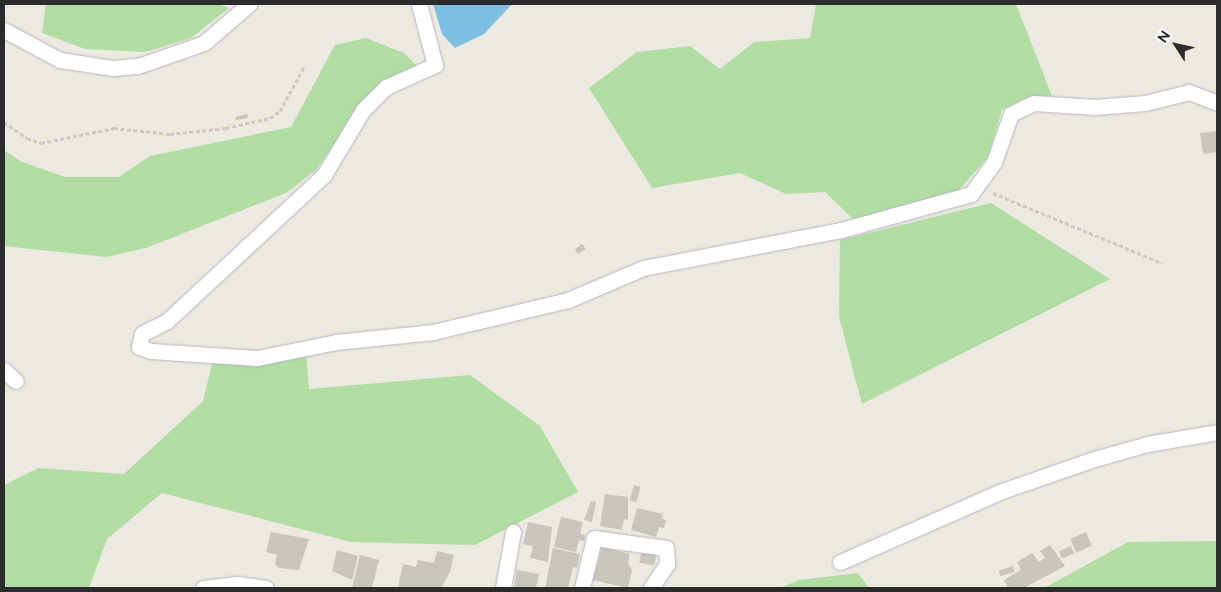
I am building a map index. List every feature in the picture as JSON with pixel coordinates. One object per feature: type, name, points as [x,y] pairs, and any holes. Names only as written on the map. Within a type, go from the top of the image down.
[{"type":"street","points":[[4,30],[60,60],[113,68],[138,66],[204,43],[249,4]]},
{"type":"street","points":[[419,4],[435,65],[386,87],[364,110],[324,176],[167,321],[142,334],[139,347],[151,351],[257,358],[336,342],[433,332],[568,300],[643,268],[841,230],[971,194],[994,162],[1011,114],[1034,102],[1112,106],[1145,103],[1189,92],[1217,103]]},
{"type":"street","points":[[4,370],[16,381]]},
{"type":"street","points":[[840,562],[1002,491],[1073,466],[1147,444],[1217,432]]},
{"type":"street","points":[[503,588],[513,532]]},
{"type":"street","points":[[582,588],[594,538],[666,548],[667,564],[651,588]]},
{"type":"street","points":[[203,588],[237,584],[266,588]]},
{"type":"path","points":[[4,122],[27,138],[41,143],[114,128],[170,134],[226,128],[270,118],[280,111],[304,67]]},
{"type":"path","points":[[971,194],[998,192],[1162,263]]},
{"type":"green space","points":[[46,4],[218,4],[229,8],[191,38],[145,52],[85,49],[42,33]]},
{"type":"green space","points":[[816,4],[1016,4],[1052,96],[1024,99],[1002,110],[988,157],[958,191],[853,219],[825,192],[786,194],[740,173],[652,188],[589,88],[637,52],[690,46],[720,69],[754,42],[810,38]]},
{"type":"green space","points":[[366,38],[404,53],[417,66],[359,109],[316,170],[286,193],[146,248],[106,257],[4,246],[4,150],[20,161],[65,177],[119,177],[150,156],[291,127],[335,45]]},
{"type":"green space","points":[[991,203],[1110,279],[862,404],[839,317],[840,240]]},
{"type":"green space","points":[[306,351],[309,389],[470,375],[540,426],[578,492],[475,545],[351,542],[162,493],[107,539],[89,588],[4,588],[4,485],[38,468],[124,474],[203,401],[213,360]]},
{"type":"green space","points":[[1217,541],[1217,588],[1044,588],[1128,542]]},
{"type":"green space","points":[[858,573],[869,588],[780,588],[799,580]]},
{"type":"water","points":[[433,4],[512,4],[484,34],[455,48],[442,34]]},
{"type":"building","points":[[247,114],[248,118],[236,120],[235,117]]},
{"type":"building","points":[[1217,131],[1217,152],[1203,154],[1200,133]]},
{"type":"building","points":[[582,244],[586,249],[578,254],[575,249]]},
{"type":"building","points":[[634,485],[641,487],[636,502],[630,500]]},
{"type":"building","points":[[605,494],[628,497],[628,520],[624,519],[622,530],[600,526]]},
{"type":"building","points":[[591,501],[596,502],[592,522],[584,520]]},
{"type":"building","points":[[637,508],[663,514],[662,519],[666,520],[664,528],[659,527],[656,537],[631,530]]},
{"type":"building","points":[[561,517],[583,522],[580,534],[585,535],[584,541],[579,540],[576,552],[554,547]]},
{"type":"building","points":[[528,522],[552,527],[548,562],[530,558],[533,546],[523,544]]},
{"type":"building","points":[[271,532],[309,539],[299,570],[279,568],[275,564],[277,555],[266,552]]},
{"type":"building","points":[[1086,532],[1092,546],[1076,552],[1070,539]]},
{"type":"building","points":[[1050,545],[1065,566],[1024,588],[1008,588],[1004,580],[1021,570],[1017,562],[1032,553],[1039,562],[1045,558],[1040,551]]},
{"type":"building","points":[[1071,546],[1074,553],[1062,558],[1059,551]]},
{"type":"building","points":[[602,547],[630,554],[628,563],[632,570],[628,588],[593,580]]},
{"type":"building","points":[[553,548],[580,554],[577,568],[573,567],[568,588],[545,588]]},
{"type":"building","points":[[642,549],[657,552],[654,566],[639,563]]},
{"type":"building","points":[[337,550],[358,556],[352,580],[332,571]]},
{"type":"building","points":[[437,551],[454,555],[450,572],[441,588],[398,588],[403,564],[416,567],[418,560],[434,563]]},
{"type":"building","points":[[360,555],[379,560],[372,588],[352,588]]},
{"type":"building","points":[[1013,566],[1015,572],[1001,576],[999,571]]},
{"type":"building","points":[[517,570],[539,574],[536,588],[514,588]]}]
